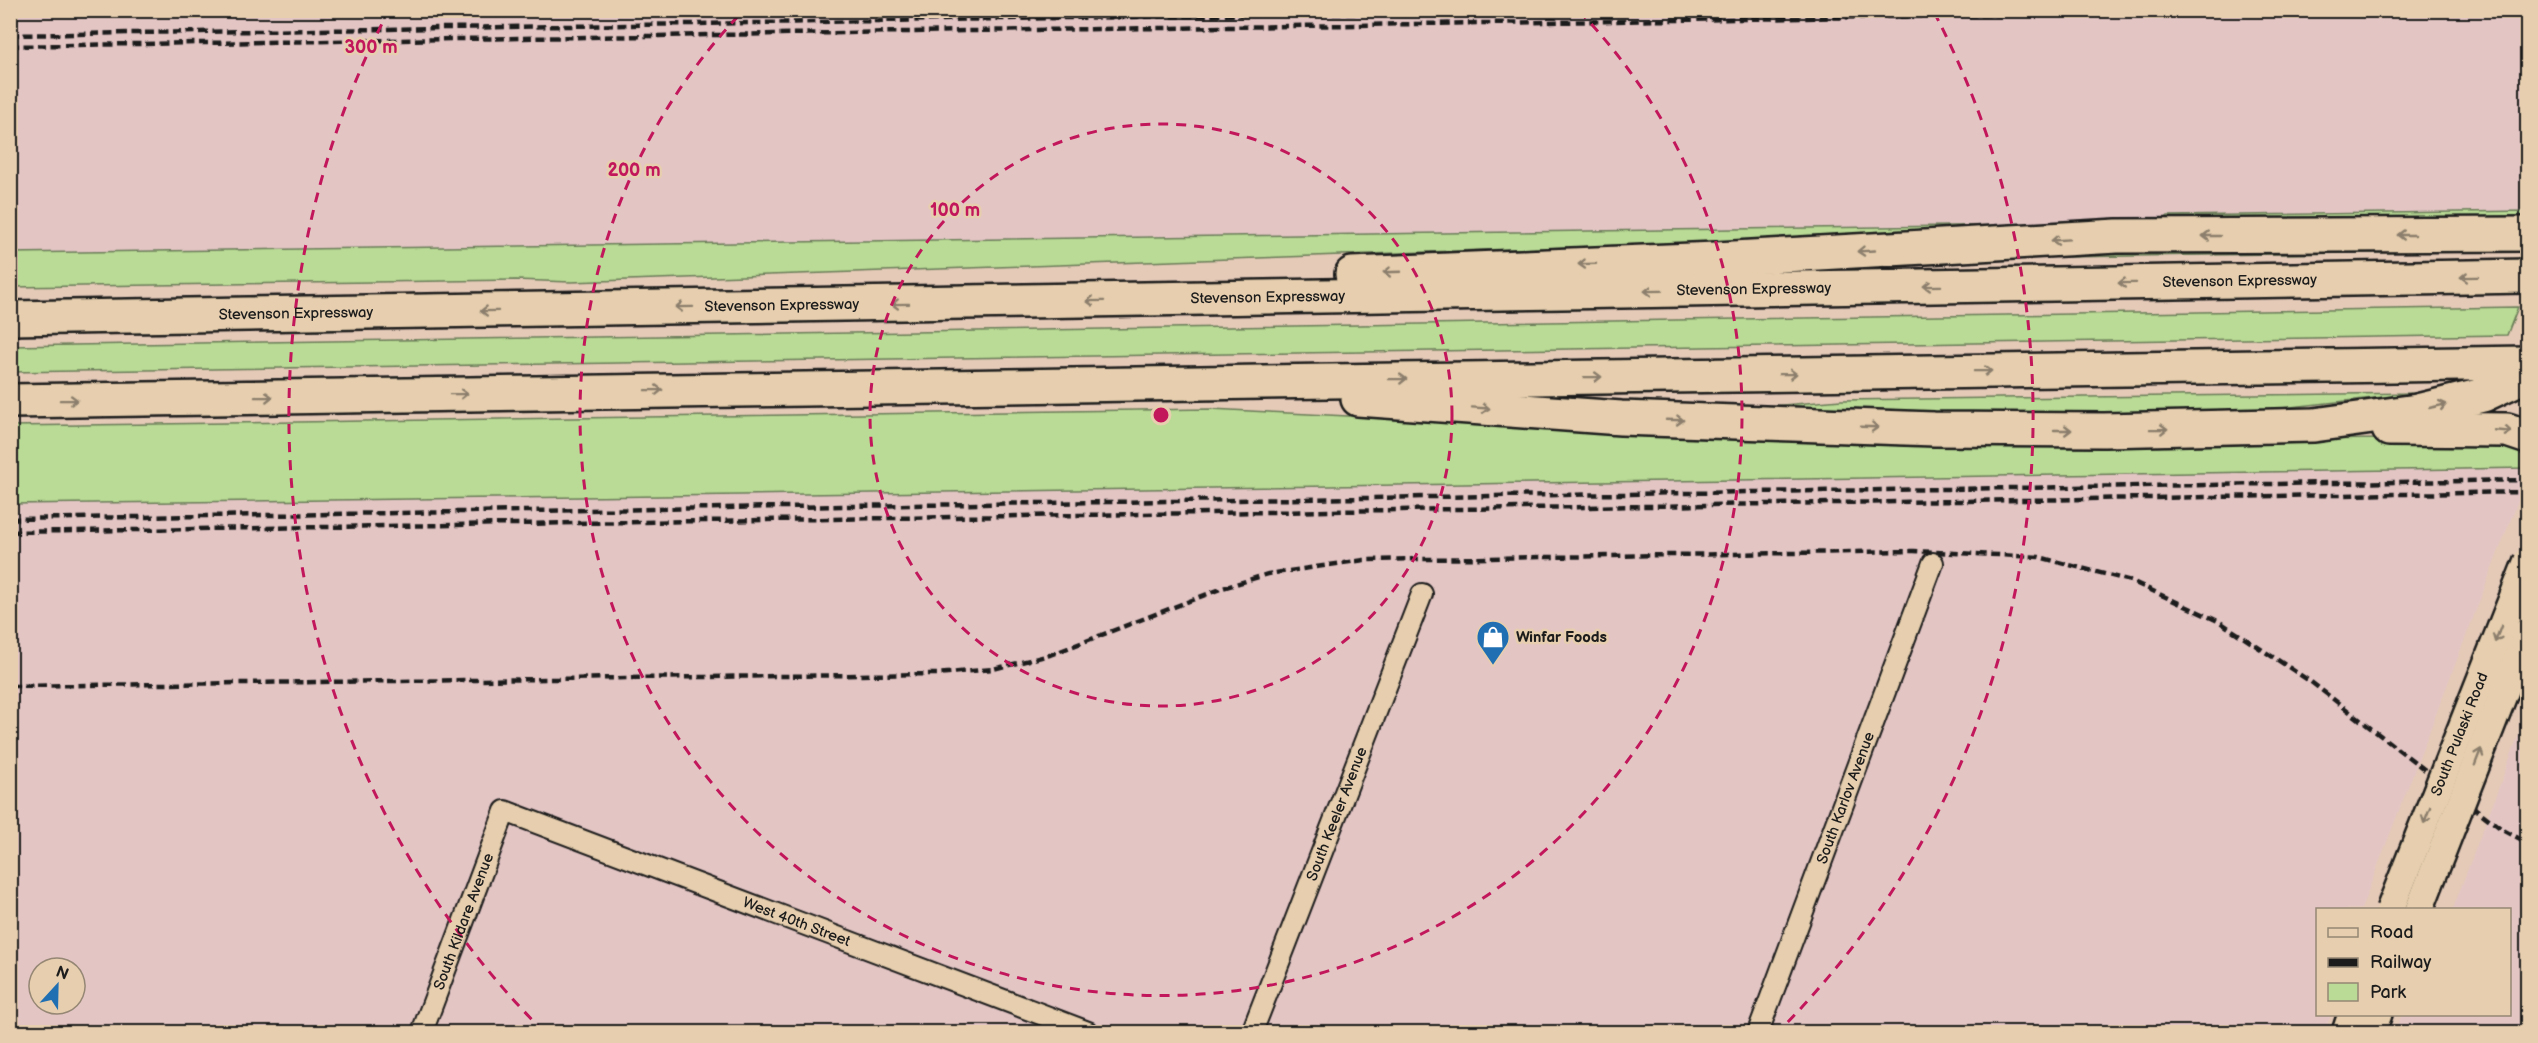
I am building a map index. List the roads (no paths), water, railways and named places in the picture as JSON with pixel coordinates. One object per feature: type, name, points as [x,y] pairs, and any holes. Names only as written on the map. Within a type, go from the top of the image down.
[{"type":"highway","points":[[2468,234],[2498,241],[2528,253]]},
{"type":"highway","points":[[1154,300],[1311,276],[1716,259],[2117,236],[2528,234]]},
{"type":"highway","name":"Stevenson Expressway","points":[[10,318],[2528,276]]},
{"type":"highway","points":[[10,401],[2528,363]]},
{"type":"highway","points":[[1214,382],[1371,400],[1621,418],[1922,429],[2023,430],[2314,425],[2417,411],[2483,395],[2528,375]]},
{"type":"highway","points":[[2213,427],[2507,430],[2528,437]]},
{"type":"main road","name":"South Pulaski Road","points":[[2390,908],[2528,560]]},
{"type":"main road","name":"South Pulaski Road","points":[[2419,908],[2528,631]]},
{"type":"main road","points":[[2346,1032],[2351,1016]]},
{"type":"main road","points":[[2372,1032],[2377,1016]]},
{"type":"street","name":"South Karlov Avenue","points":[[1758,1032],[1933,563]]},
{"type":"street","name":"South Keeler Avenue","points":[[1252,1032],[1422,594]]},
{"type":"street","name":"South Kildare Avenue","points":[[422,1032],[505,811]]},
{"type":"street","name":"West 40th Street","points":[[505,811],[1088,1032]]},
{"type":"railway","points":[[10,35],[1561,10]]},
{"type":"railway","points":[[10,46],[2316,10]]},
{"type":"railway","points":[[10,519],[2528,480]]},
{"type":"railway","points":[[10,532],[2528,492]]},
{"type":"railway","points":[[10,686],[937,674],[993,669],[1050,655],[1223,588],[1268,574],[1364,560],[1914,551],[2039,557],[2131,581],[2220,622],[2311,682],[2503,830],[2528,843]]},
{"type":"place","name":"Winfar Foods","points":[[1493,666]]}]
